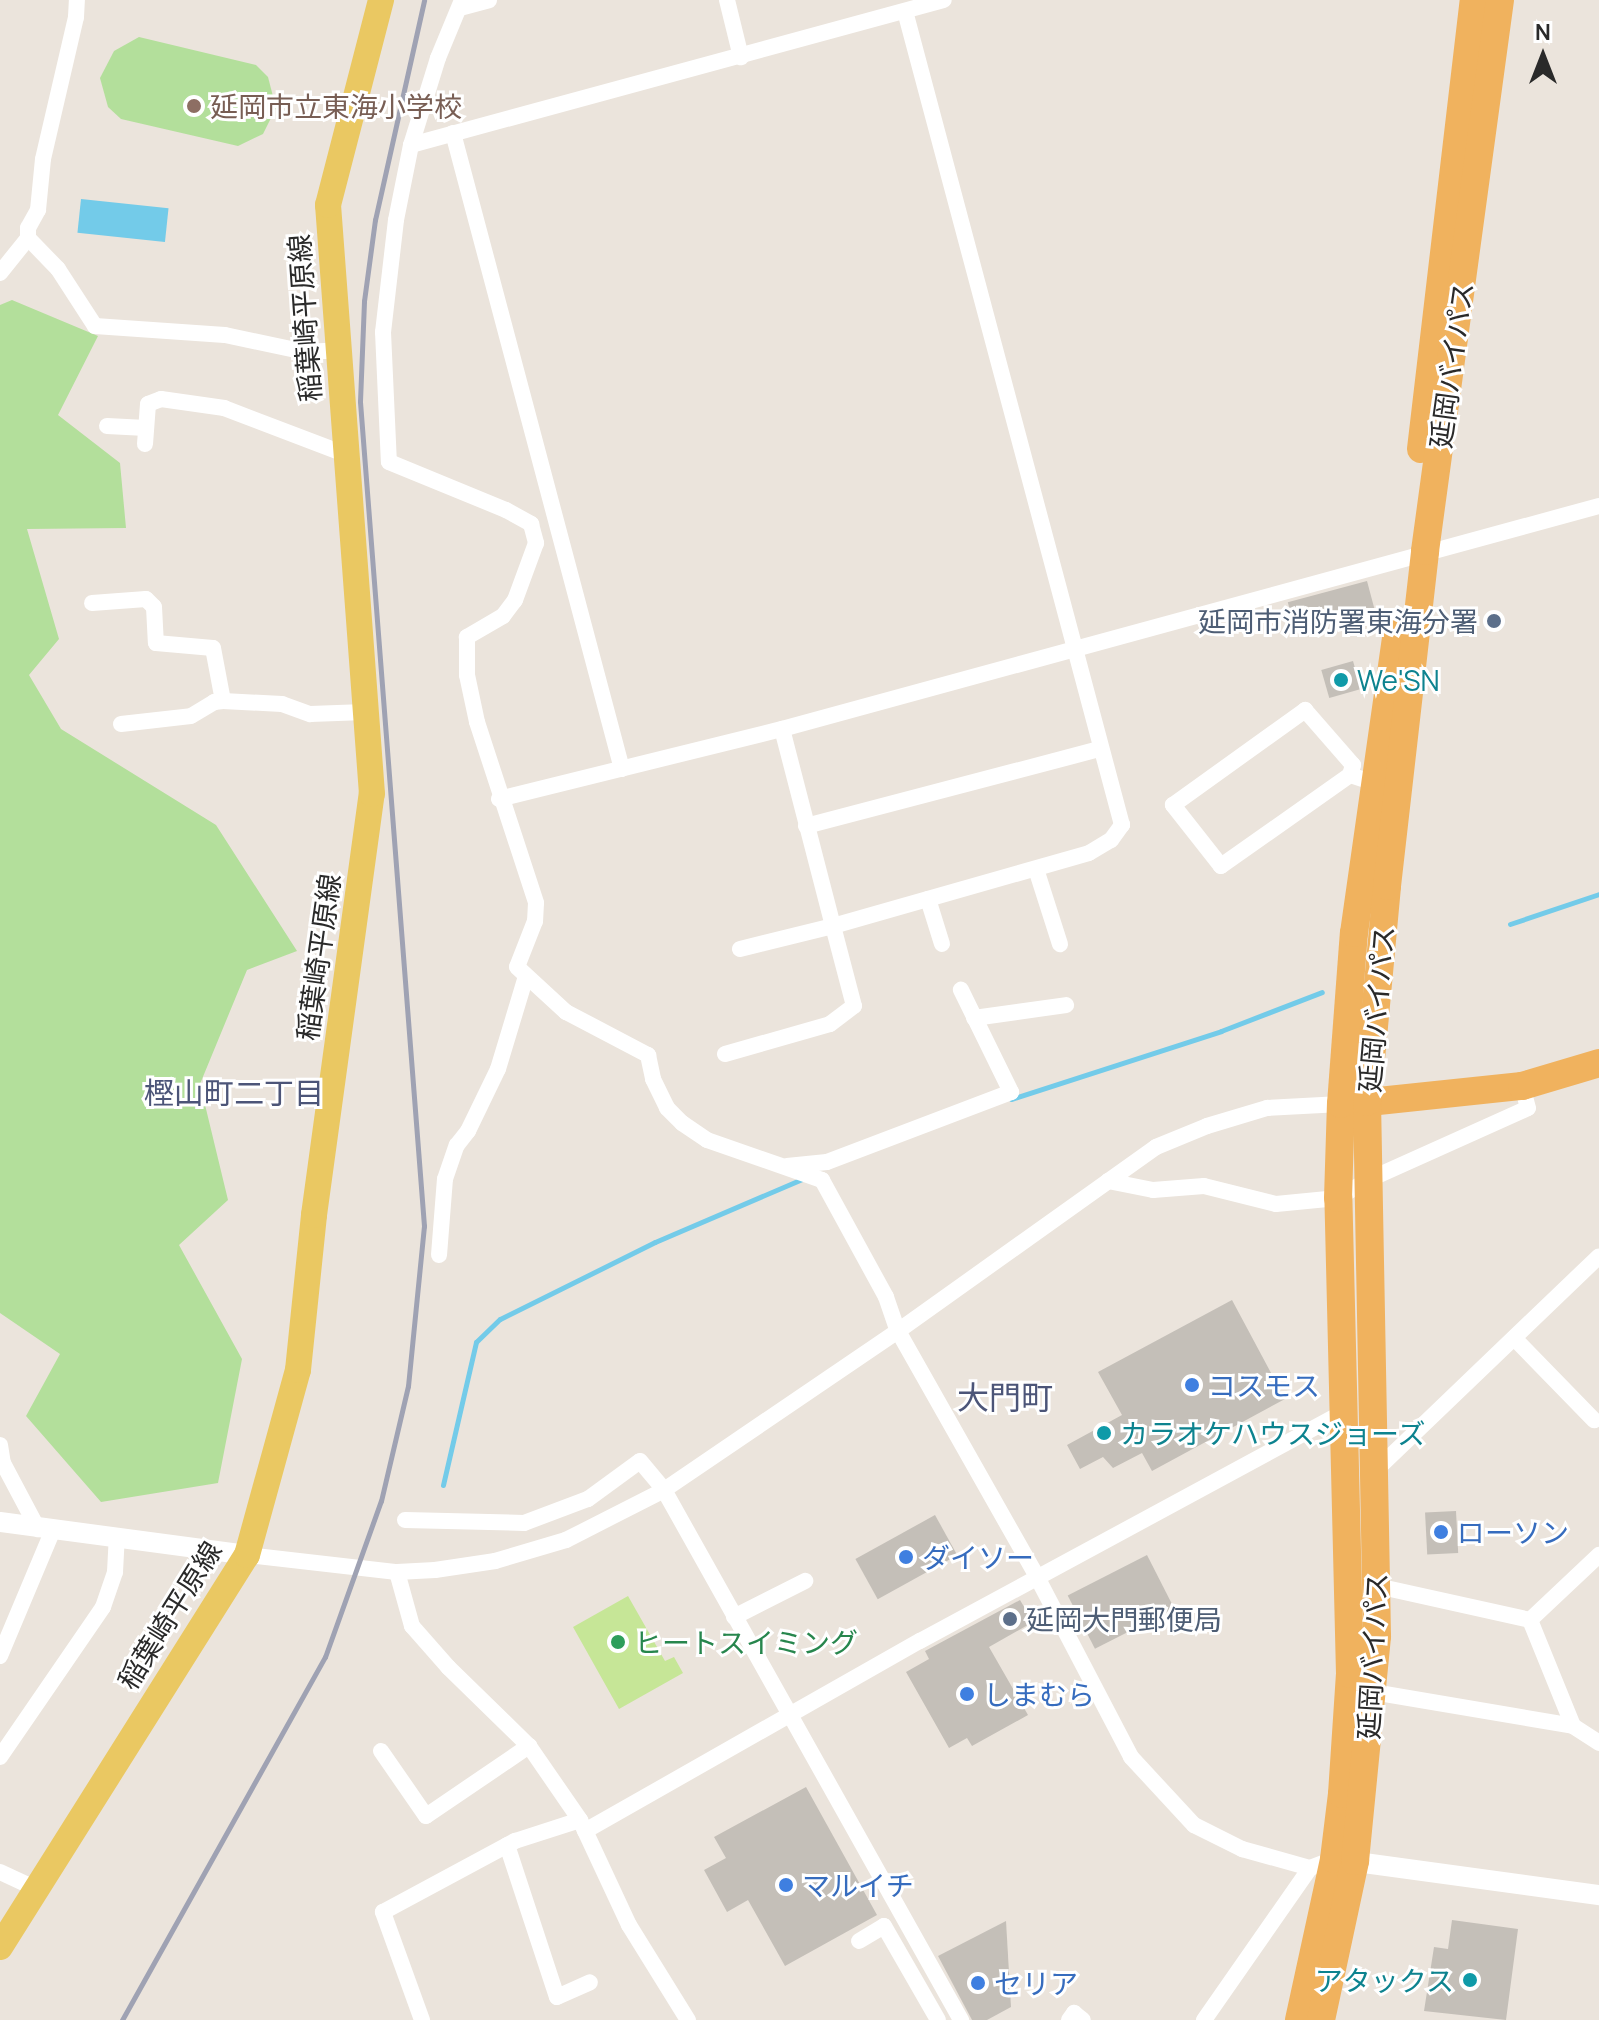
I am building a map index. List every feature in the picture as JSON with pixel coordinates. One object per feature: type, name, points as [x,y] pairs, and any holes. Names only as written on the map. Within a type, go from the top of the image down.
[{"type":"highway","name":"延岡バイパス","points":[[1321,2020],[1350,1674],[1338,1198],[1387,886],[1416,554],[1474,0]]},
{"type":"highway","name":"延岡バイパス","points":[[1299,2020],[1373,1692],[1377,1586],[1368,1180],[1354,1103],[1354,933],[1363,779],[1416,554],[1500,0]]},
{"type":"highway","points":[[1354,1103],[1522,1086],[1599,1063]]},
{"type":"main road","name":"稲葉崎平原線","points":[[0,1947],[247,1555],[298,1370],[314,1215],[372,794],[328,205],[381,0]]},
{"type":"street","points":[[0,273],[28,238],[28,228],[38,210],[43,159],[76,17],[77,0]]},
{"type":"street","points":[[489,0],[461,4],[438,58],[411,145],[396,220],[383,332],[389,462],[506,510],[531,524],[536,543],[515,600],[503,616],[467,637],[470,691],[499,799],[536,903],[535,921],[517,967],[566,1012],[648,1055],[653,1079],[667,1108],[682,1123],[707,1140],[822,1180],[886,1297],[898,1331],[1037,1577],[1131,1757],[1194,1825],[1242,1849],[1599,1895]]},
{"type":"street","points":[[727,0],[741,57]]},
{"type":"street","points":[[411,145],[944,0]]},
{"type":"street","points":[[740,949],[833,926],[1089,853],[1111,840],[1122,825],[1099,749],[1017,421],[905,11]]},
{"type":"street","points":[[453,133],[622,769]]},
{"type":"street","points":[[28,238],[58,269],[95,326],[225,335],[305,352],[339,350]]},
{"type":"street","points":[[107,426],[145,436],[148,404],[161,399],[224,408],[347,455]]},
{"type":"street","points":[[499,799],[782,729],[1599,506]]},
{"type":"street","points":[[92,603],[146,599],[154,607],[156,643],[213,648],[223,701]]},
{"type":"street","points":[[121,724],[191,716],[214,702],[223,701],[282,704],[310,714],[365,712]]},
{"type":"street","points":[[1305,710],[1363,779],[1221,866],[1173,805],[1305,710]]},
{"type":"street","points":[[725,1054],[830,1024],[854,1006],[782,729]]},
{"type":"street","points":[[806,826],[1099,749]]},
{"type":"street","points":[[1036,869],[1060,944]]},
{"type":"street","points":[[928,899],[942,944]]},
{"type":"street","points":[[439,1255],[445,1179],[457,1145],[468,1131],[498,1069],[526,976]]},
{"type":"street","points":[[788,1169],[827,1162],[1011,1092],[961,990]]},
{"type":"street","points":[[974,1018],[1066,1005]]},
{"type":"street","points":[[1108,1181],[1153,1190],[1204,1186],[1276,1204],[1338,1198],[1368,1180],[1528,1108],[1522,1086]]},
{"type":"street","points":[[0,1522],[397,1572],[495,1561],[566,1540],[664,1490],[898,1331],[1156,1147],[1207,1126],[1267,1108],[1354,1103]]},
{"type":"street","points":[[1375,1471],[1599,1256]]},
{"type":"street","points":[[1514,1338],[1594,1420]]},
{"type":"street","points":[[422,2020],[383,1912],[507,1845],[582,1826],[1345,1411]]},
{"type":"street","points":[[0,1445],[3,1463],[46,1529]]},
{"type":"street","points":[[405,1520],[524,1523],[588,1499],[640,1461],[664,1490],[961,2020]]},
{"type":"street","points":[[0,1656],[46,1529]]},
{"type":"street","points":[[0,1757],[103,1607],[115,1572],[117,1538]]},
{"type":"street","points":[[1530,1620],[1599,1555]]},
{"type":"street","points":[[397,1572],[412,1626],[448,1667],[529,1746],[582,1826],[629,1925],[688,2020]]},
{"type":"street","points":[[734,1617],[805,1581]]},
{"type":"street","points":[[1377,1586],[1530,1620]]},
{"type":"street","points":[[1530,1620],[1573,1726]]},
{"type":"street","points":[[1373,1692],[1573,1726],[1599,1743]]},
{"type":"street","points":[[381,1751],[426,1816],[529,1746]]},
{"type":"street","points":[[507,1845],[557,1997],[590,1982]]},
{"type":"street","points":[[1204,2020],[1333,1863]]},
{"type":"street","points":[[0,1872],[40,1880]]},
{"type":"street","points":[[859,1941],[884,1926],[938,2020]]},
{"type":"street","points":[[1069,2020],[1074,2013],[1083,2020]]},
{"type":"green space","points":[[139,37],[256,65],[268,77],[276,108],[263,134],[238,146],[121,119],[108,107],[100,78],[114,51]]},
{"type":"green space","points":[[12,300],[98,336],[58,415],[120,463],[126,528],[27,529],[59,639],[29,675],[61,729],[216,825],[297,951],[247,970],[200,1084],[228,1200],[179,1245],[242,1359],[218,1483],[101,1502],[26,1416],[60,1354],[0,1313],[0,305]]},
{"type":"green space","name":"ヒートスイミング","points":[[628,1596],[665,1661],[674,1657],[683,1673],[619,1709],[573,1627]]},
{"type":"water","points":[[81,199],[169,208],[165,242],[77,233]]},
{"type":"building","points":[[1367,581],[1375,611],[1296,632],[1288,602]]},
{"type":"building","name":"We'SN","points":[[1353,661],[1361,689],[1329,698],[1321,670]]},
{"type":"building","name":"コスモス","points":[[1232,1300],[1285,1399],[1152,1471],[1142,1453],[1113,1468],[1103,1457],[1080,1469],[1067,1445],[1122,1415],[1098,1372]]},
{"type":"building","name":"ローソン","points":[[1456,1511],[1458,1553],[1427,1555],[1425,1513]]},
{"type":"building","name":"ダイソー","points":[[935,1515],[957,1555],[878,1599],[855,1559]]},
{"type":"building","points":[[1147,1555],[1174,1608],[1095,1649],[1068,1595]]},
{"type":"building","name":"しまむら","points":[[1020,1600],[1033,1622],[989,1647],[1028,1715],[972,1746],[967,1738],[949,1748],[906,1672],[929,1659],[925,1651]]},
{"type":"building","name":"マルイチ","points":[[806,1787],[877,1915],[785,1966],[748,1900],[727,1912],[704,1870],[726,1858],[714,1837]]},
{"type":"building","name":"アタックス","points":[[1452,1920],[1518,1929],[1506,2020],[1424,2011],[1434,1947],[1448,1949]]},
{"type":"building","name":"セリア","points":[[1006,1921],[1011,2007],[987,2020],[972,2020],[938,1956]]},
{"type":"waterway","points":[[1510,924],[1599,894]]},
{"type":"waterway","points":[[1011,1099],[1221,1031],[1322,992]]},
{"type":"waterway","points":[[443,1485],[476,1342],[500,1319],[655,1242],[804,1178]]},
{"type":"railway","points":[[122,2020],[325,1657],[381,1501],[408,1386],[424,1226],[360,401],[364,301],[375,220],[424,0]]},
{"type":"place","name":"延岡市立東海小学校","points":[[194,106]]},
{"type":"place","name":"延岡市消防署東海分署","points":[[1494,621]]},
{"type":"place","name":"We'SN","points":[[1341,680]]},
{"type":"place","name":"コスモス","points":[[1192,1385]]},
{"type":"place","name":"カラオケハウスジョーズ","points":[[1104,1433]]},
{"type":"place","name":"ローソン","points":[[1441,1532]]},
{"type":"place","name":"ダイソー","points":[[906,1557]]},
{"type":"place","name":"延岡大門郵便局","points":[[1010,1619]]},
{"type":"place","name":"ヒートスイミング","points":[[618,1642]]},
{"type":"place","name":"しまむら","points":[[967,1694]]},
{"type":"place","name":"マルイチ","points":[[786,1885]]},
{"type":"place","name":"アタックス","points":[[1470,1980]]},
{"type":"place","name":"セリア","points":[[978,1983]]},
{"type":"district","name":"樫山町二丁目","points":[[234,1093]]},
{"type":"district","name":"大門町","points":[[1005,1397]]}]
